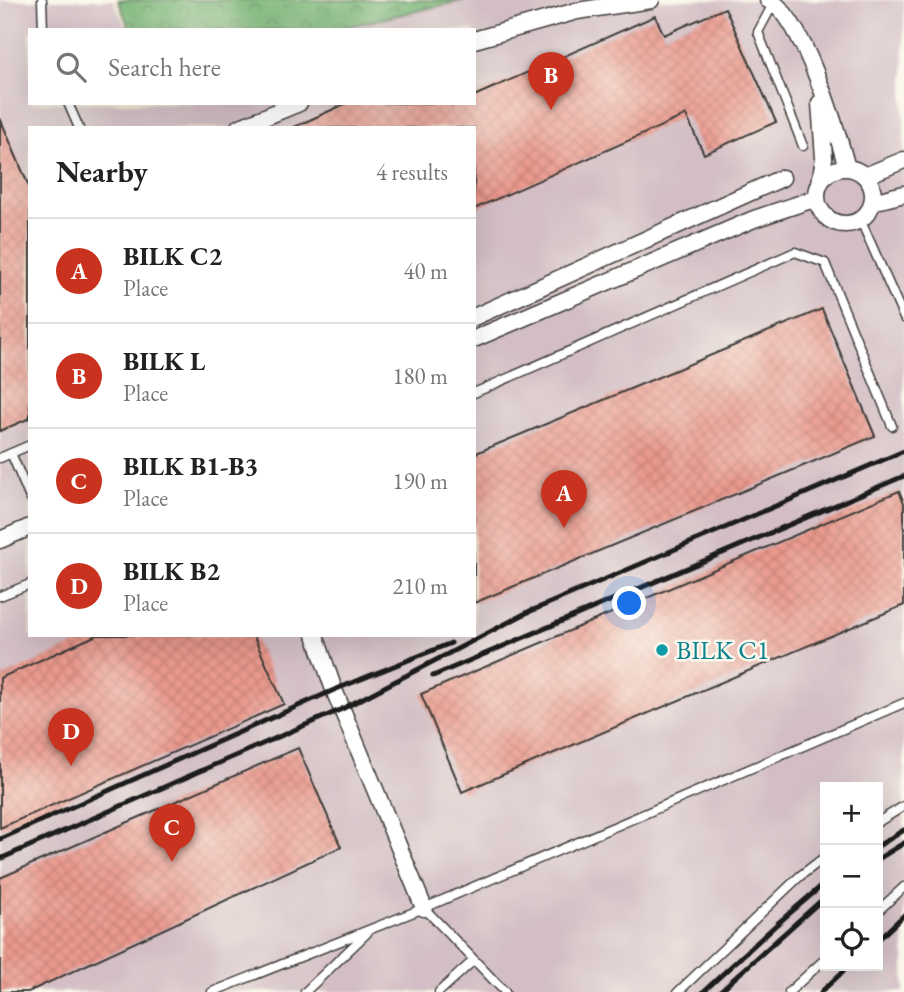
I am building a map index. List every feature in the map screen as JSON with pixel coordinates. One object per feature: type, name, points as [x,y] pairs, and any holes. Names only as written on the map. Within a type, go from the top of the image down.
[{"type":"street","points":[[476,39],[577,11],[651,0]]},
{"type":"street","points":[[772,1],[782,9],[802,41],[827,101],[847,168]]},
{"type":"street","points":[[476,338],[819,191],[825,176],[839,168],[853,169],[865,176],[870,184],[872,202],[860,219],[852,223],[833,221],[820,208],[819,191],[824,158],[822,116],[815,73]]},
{"type":"street","points":[[243,126],[294,105]]},
{"type":"street","points":[[865,176],[904,160]]},
{"type":"street","points":[[476,316],[782,178]]},
{"type":"street","points":[[872,202],[904,194]]},
{"type":"street","points":[[0,540],[28,528]]},
{"type":"street","points":[[315,637],[424,908]]},
{"type":"lane","points":[[42,0],[43,28]]},
{"type":"lane","points":[[772,1],[758,32],[803,146]]},
{"type":"lane","points":[[69,105],[78,126]]},
{"type":"lane","points":[[860,219],[904,318]]},
{"type":"lane","points":[[476,392],[795,253],[825,263],[892,426]]},
{"type":"lane","points":[[0,457],[28,446]]},
{"type":"lane","points":[[11,453],[28,493]]},
{"type":"lane","points":[[0,596],[28,585]]},
{"type":"lane","points":[[212,992],[424,908],[904,704]]},
{"type":"lane","points":[[883,819],[904,806]]},
{"type":"lane","points":[[678,992],[800,876],[820,861]]},
{"type":"lane","points":[[881,908],[904,887]]},
{"type":"lane","points":[[424,908],[505,992]]},
{"type":"lane","points":[[305,992],[372,928]]},
{"type":"lane","points":[[439,992],[474,960]]},
{"type":"lane","points":[[789,992],[820,963]]},
{"type":"shaded area","points":[[0,0],[113,0],[126,28],[28,28],[28,105],[476,105],[476,28],[341,28],[465,0],[904,0],[904,992],[0,992]]},
{"type":"green space","points":[[118,0],[465,0],[341,28],[129,28]]},
{"type":"building","points":[[725,8],[776,122],[704,154],[686,115],[476,208],[476,126],[296,126],[343,105],[476,105],[476,95],[655,16],[664,35]]},
{"type":"building","points":[[0,118],[28,184],[28,419],[0,431]]},
{"type":"building","points":[[822,309],[875,436],[476,602],[476,453]]},
{"type":"building","name":"BILK C1","points":[[899,491],[904,503],[904,605],[462,792],[421,694]]},
{"type":"building","points":[[92,637],[254,637],[284,704],[0,828],[0,678]]},
{"type":"building","points":[[298,748],[341,847],[28,992],[0,992],[0,878]]},
{"type":"railway","points":[[524,614],[904,451]]},
{"type":"railway","points":[[433,676],[904,476]]},
{"type":"railway","points":[[0,859],[342,709],[532,610]]},
{"type":"railway","points":[[0,839],[334,690],[451,643]]},
{"type":"railway","points":[[880,845],[904,830]]},
{"type":"railway","points":[[883,856],[904,843]]},
{"type":"railway","points":[[703,992],[820,887]]},
{"type":"railway","points":[[719,992],[820,901]]},
{"type":"railway","points":[[883,935],[904,915]]},
{"type":"railway","points":[[821,992],[844,971]]},
{"type":"place","name":"BILK L","points":[[551,110]]},
{"type":"place","name":"BILK C2","points":[[564,528]]},
{"type":"place","name":"BILK C1","points":[[662,650]]},
{"type":"place","name":"BILK B2","points":[[71,766]]},
{"type":"place","name":"BILK B1-B3","points":[[172,862]]}]
